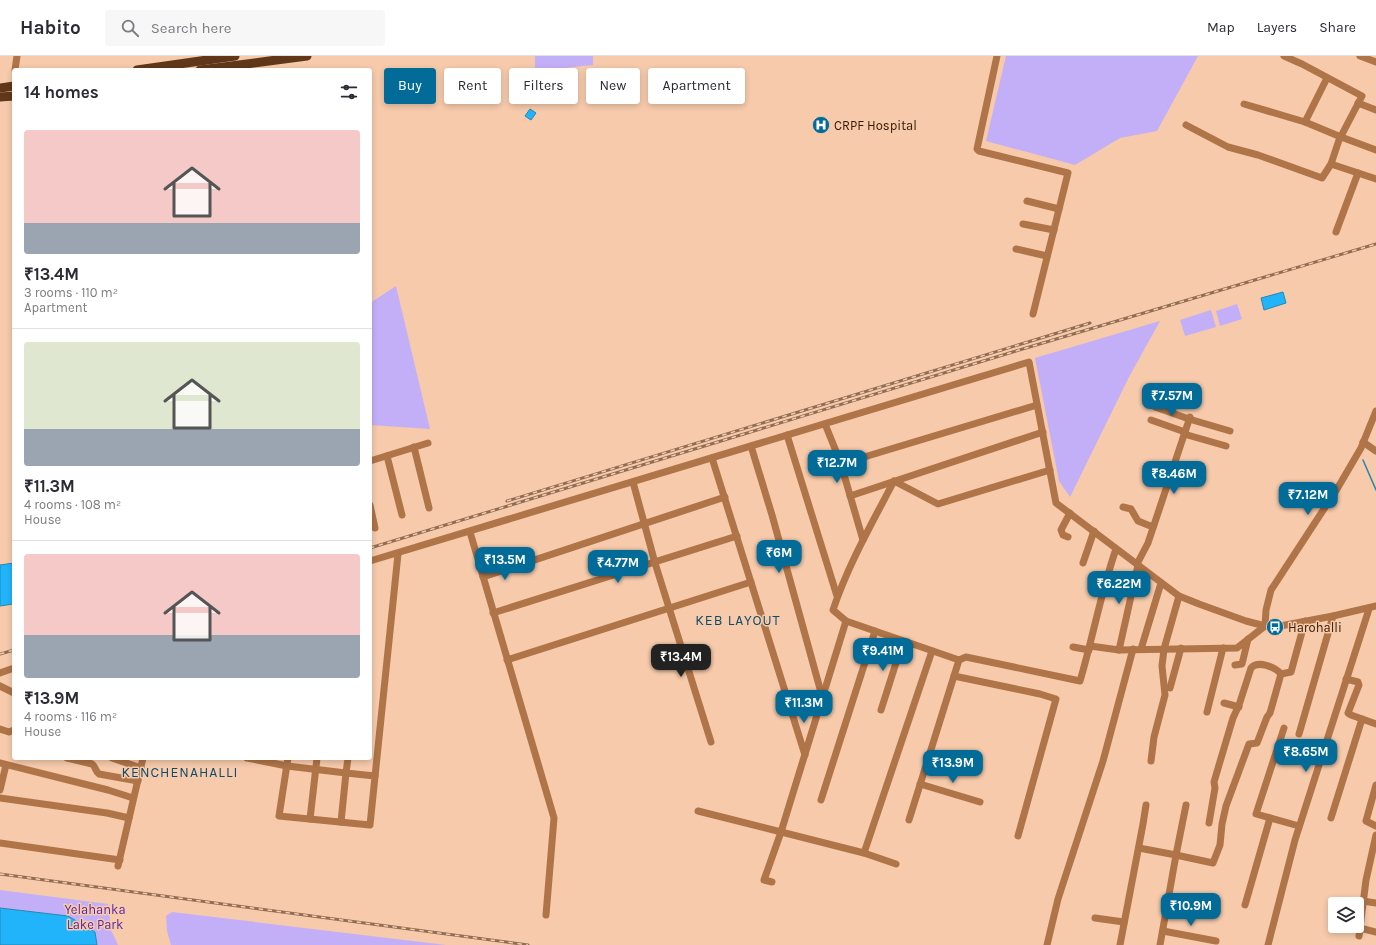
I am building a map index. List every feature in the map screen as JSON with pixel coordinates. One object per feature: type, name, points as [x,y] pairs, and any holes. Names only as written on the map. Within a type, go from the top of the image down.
[{"type":"main road","points":[[156,68],[235,56]]},
{"type":"main road","points":[[215,68],[307,56]]},
{"type":"main road","points":[[0,88],[12,87]]},
{"type":"main road","points":[[0,97],[12,88]]},
{"type":"street","points":[[15,68],[17,56]]},
{"type":"street","points":[[997,56],[977,149],[979,151],[1068,173],[1033,314]]},
{"type":"street","points":[[1186,125],[1228,147],[1258,155],[1318,178],[1322,178],[1331,164],[1341,137],[1362,96],[1284,56]]},
{"type":"street","points":[[1360,56],[1376,62]]},
{"type":"street","points":[[1305,122],[1328,78]]},
{"type":"street","points":[[1358,103],[1376,110]]},
{"type":"street","points":[[1244,104],[1305,122],[1376,150]]},
{"type":"street","points":[[1331,164],[1376,179]]},
{"type":"street","points":[[1336,232],[1358,173]]},
{"type":"street","points":[[1027,201],[1059,209]]},
{"type":"street","points":[[1023,224],[1054,230]]},
{"type":"street","points":[[1016,249],[1047,256]]},
{"type":"street","points":[[372,563],[633,482],[1029,362],[1056,503],[1179,596],[1265,626],[1275,627],[1372,608]]},
{"type":"street","points":[[841,464],[1037,405]]},
{"type":"street","points":[[1155,407],[1230,431]]},
{"type":"street","points":[[1073,648],[1133,650],[1237,648],[1265,626],[1266,610],[1271,590],[1338,488],[1363,442],[1376,411]]},
{"type":"street","points":[[1119,650],[1137,564],[1148,543],[1190,418]]},
{"type":"street","points":[[1151,420],[1226,446]]},
{"type":"street","points":[[825,424],[841,464],[863,540]]},
{"type":"street","points":[[850,496],[1043,432]]},
{"type":"street","points":[[787,435],[838,596]]},
{"type":"street","points":[[1363,442],[1376,451]]},
{"type":"street","points":[[372,461],[428,443]]},
{"type":"street","points":[[751,446],[823,697]]},
{"type":"street","points":[[414,447],[429,508]]},
{"type":"street","points":[[387,456],[402,515]]},
{"type":"street","points":[[712,458],[805,755]]},
{"type":"street","points":[[894,481],[938,504],[1050,470]]},
{"type":"street","points":[[894,481],[863,540],[833,610],[846,621],[959,660],[966,657],[1080,680],[1090,648],[1106,577],[1116,549]]},
{"type":"street","points":[[633,482],[654,563],[670,609],[711,742]]},
{"type":"street","points":[[483,577],[725,497]]},
{"type":"street","points":[[1123,507],[1131,509],[1138,521],[1153,527]]},
{"type":"street","points":[[1068,537],[1064,535],[1061,530],[1070,513]]},
{"type":"street","points":[[372,514],[375,528]]},
{"type":"street","points":[[1083,563],[1094,531]]},
{"type":"street","points":[[470,532],[554,818],[546,915]]},
{"type":"street","points":[[494,613],[737,536]]},
{"type":"street","points":[[287,762],[279,816],[370,825],[398,554]]},
{"type":"street","points":[[508,660],[751,582]]},
{"type":"street","points":[[1141,649],[1162,583]]},
{"type":"street","points":[[1151,760],[1154,736],[1165,695],[1162,666],[1164,649],[1179,596]]},
{"type":"street","points":[[1268,945],[1299,826],[1346,679],[1372,608]]},
{"type":"street","points":[[1299,734],[1333,616]]},
{"type":"street","points":[[772,882],[764,880],[781,832],[846,621]]},
{"type":"street","points":[[1280,674],[1291,672],[1305,621]]},
{"type":"street","points":[[821,800],[875,631]]},
{"type":"street","points":[[1235,665],[1242,664],[1248,639]]},
{"type":"street","points":[[881,710],[903,641]]},
{"type":"street","points":[[1170,688],[1181,648]]},
{"type":"street","points":[[1207,712],[1223,648]]},
{"type":"street","points":[[864,853],[932,650]]},
{"type":"street","points":[[1047,945],[1058,899],[1102,761],[1133,650]]},
{"type":"street","points":[[909,820],[959,660]]},
{"type":"street","points":[[1210,823],[1216,788],[1214,782],[1233,718],[1239,707],[1246,682],[1253,666],[1264,665],[1274,668],[1280,674]]},
{"type":"street","points":[[0,673],[12,669]]},
{"type":"street","points":[[1139,848],[1213,863],[1220,845],[1222,824],[1226,806],[1249,744],[1257,743],[1270,712],[1280,674]]},
{"type":"street","points":[[954,676],[1040,694],[1056,699],[1018,836]]},
{"type":"street","points":[[1346,679],[1358,682],[1359,685],[1348,713],[1376,724]]},
{"type":"street","points":[[0,686],[12,692]]},
{"type":"street","points":[[1224,703],[1239,707]]},
{"type":"street","points":[[1332,818],[1362,719]]},
{"type":"street","points":[[1284,728],[1256,814],[1299,826]]},
{"type":"street","points":[[0,729],[9,732],[12,731]]},
{"type":"street","points":[[75,760],[92,764],[99,774],[138,780]]},
{"type":"street","points":[[118,760],[141,768]]},
{"type":"street","points":[[0,843],[119,863],[143,760]]},
{"type":"street","points":[[261,760],[287,762],[316,770],[375,776]]},
{"type":"street","points":[[310,819],[318,760]]},
{"type":"street","points":[[342,822],[348,760]]},
{"type":"street","points":[[0,790],[3,764],[108,790],[133,798]]},
{"type":"street","points":[[920,784],[980,802]]},
{"type":"street","points":[[1376,785],[1366,821],[1376,826]]},
{"type":"street","points":[[0,798],[107,813],[129,818]]},
{"type":"street","points":[[1120,945],[1146,805]]},
{"type":"street","points":[[1160,945],[1186,805]]},
{"type":"street","points":[[698,811],[864,853],[896,864]]},
{"type":"street","points":[[1245,905],[1270,818]]},
{"type":"street","points":[[1364,897],[1376,840]]},
{"type":"street","points":[[1368,873],[1376,874]]},
{"type":"street","points":[[1364,900],[1376,903]]},
{"type":"street","points":[[1095,918],[1124,922]]},
{"type":"street","points":[[1364,929],[1376,932]]},
{"type":"street","points":[[1163,931],[1216,941]]},
{"type":"green space","points":[[535,56],[593,56],[593,65],[564,68],[535,68]]},
{"type":"green space","points":[[1006,56],[1198,56],[1157,131],[1120,138],[1075,165],[986,141]]},
{"type":"green space","points":[[396,286],[430,429],[372,425],[372,302]]},
{"type":"green space","points":[[1237,304],[1242,319],[1220,326],[1216,311]]},
{"type":"green space","points":[[1211,310],[1216,327],[1185,336],[1180,320]]},
{"type":"green space","points":[[1160,321],[1129,377],[1070,497],[1059,481],[1035,358]]},
{"type":"green space","name":"Yelahanka Lake Park","points":[[0,890],[108,904],[111,930],[118,945],[97,945],[95,932],[68,916],[0,908]]},
{"type":"green space","points":[[172,912],[446,945],[171,945],[167,931],[166,916]]},
{"type":"water","points":[[530,109],[536,113],[531,120],[525,116]]},
{"type":"water","points":[[1283,292],[1286,303],[1264,310],[1261,298]]},
{"type":"water","points":[[12,563],[12,604],[0,606],[0,565]]},
{"type":"water","points":[[0,908],[68,916],[95,932],[97,945],[0,945]]},
{"type":"waterway","points":[[1363,460],[1376,490]]},
{"type":"railway","points":[[372,547],[1026,348],[1376,244]]},
{"type":"railway","points":[[507,501],[1090,323]]},
{"type":"railway","points":[[0,654],[12,651]]},
{"type":"railway","points":[[0,874],[528,945]]},
{"type":"place","name":"CRPF Hospital","points":[[821,125]]},
{"type":"place","name":"Harohalli","points":[[1275,627]]},
{"type":"district","name":"KEB LAYOUT","points":[[738,620]]},
{"type":"district","name":"KENCHENAHALLI","points":[[180,772]]}]
